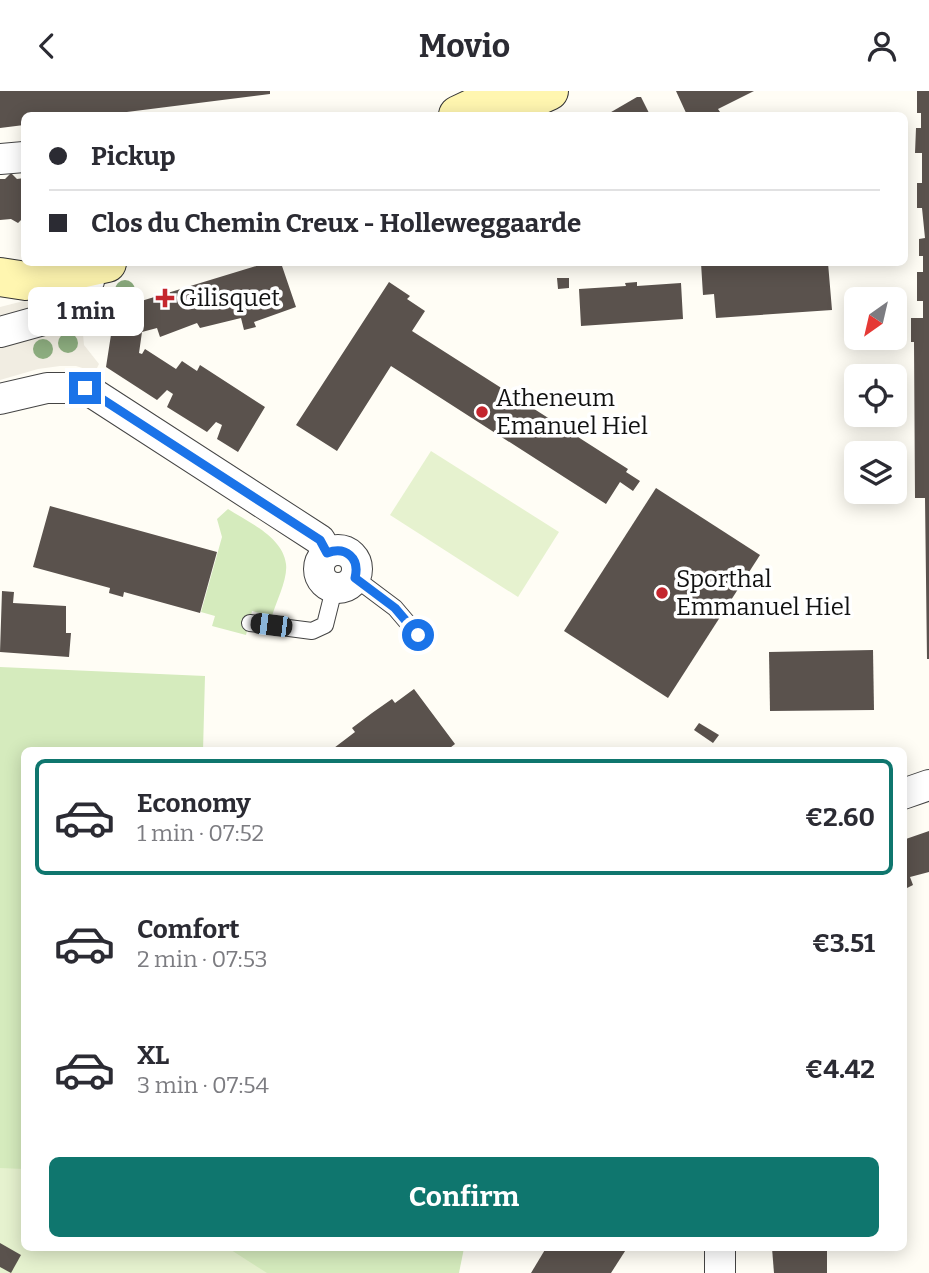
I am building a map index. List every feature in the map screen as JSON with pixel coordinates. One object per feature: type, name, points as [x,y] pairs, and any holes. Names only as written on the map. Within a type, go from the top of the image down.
[{"type":"street","points":[[464,112],[509,91]]},
{"type":"street","points":[[503,112],[549,91]]},
{"type":"street","points":[[0,159],[21,157]]},
{"type":"street","points":[[0,277],[21,263]]},
{"type":"street","points":[[0,277],[26,281],[94,266]]},
{"type":"street","points":[[0,333],[72,312],[89,281],[74,285]]},
{"type":"street","points":[[0,399],[47,388],[85,388],[320,540],[327,553],[318,570],[323,582],[344,583]]},
{"type":"street","points":[[907,793],[929,785]]},
{"type":"street","points":[[720,1251],[720,1273]]},
{"type":"lane","points":[[250,623],[312,631],[325,625],[344,583],[395,608],[418,635]]},
{"type":"green space","points":[[431,451],[559,532],[518,597],[390,515]]},
{"type":"green space","points":[[228,509],[272,538],[286,564],[284,583],[272,616],[252,611],[246,635],[212,626],[215,616],[201,612],[222,537],[217,519]]},
{"type":"green space","points":[[0,667],[205,676],[203,747],[21,747],[21,1170],[0,1169]]},
{"type":"green space","points":[[0,1168],[21,1169],[21,1251],[233,1251],[267,1273],[0,1273]]},
{"type":"green space","points":[[219,1251],[463,1251],[459,1273],[247,1273]]},
{"type":"shaded area","points":[[75,288],[84,306],[84,345],[99,364],[95,372],[76,366],[60,366],[0,380],[0,307]]},
{"type":"building","points":[[0,91],[270,91],[270,94],[127,112],[21,112],[21,125],[0,128]]},
{"type":"building","points":[[676,91],[754,91],[718,109],[720,112],[686,112]]},
{"type":"building","points":[[917,91],[929,91],[929,659],[925,498],[915,498],[914,342],[911,342],[911,318],[923,318],[923,301],[917,301],[917,272],[923,272],[919,239],[925,238],[922,208],[917,208],[917,183],[922,183],[922,153],[915,153],[916,128],[921,128],[921,113],[917,113]]},
{"type":"building","points":[[641,97],[648,112],[611,112]]},
{"type":"building","points":[[11,173],[17,179],[21,178],[21,220],[18,223],[11,219],[0,220],[0,179],[5,179]]},
{"type":"building","points":[[256,266],[282,266],[296,307],[254,322],[256,327],[244,330],[241,318],[200,328],[197,323],[160,337],[157,328],[142,332],[139,353],[142,354],[145,349],[176,369],[182,361],[197,371],[200,365],[265,407],[238,452],[217,439],[222,425],[216,422],[207,432],[167,407],[173,394],[167,390],[157,400],[106,367],[115,309]]},
{"type":"building","points":[[701,266],[828,266],[832,310],[716,318],[714,294],[703,295]]},
{"type":"building","points":[[557,278],[569,278],[569,288],[558,289]]},
{"type":"building","points":[[389,282],[410,296],[407,299],[425,311],[412,331],[628,469],[626,472],[640,481],[633,491],[620,482],[606,504],[391,366],[337,451],[296,425]]},
{"type":"building","points":[[637,282],[637,286],[681,283],[683,319],[581,326],[579,289],[626,286],[625,283]]},
{"type":"building","name":"Sporthal Emmanuel Hiel","points":[[656,488],[760,555],[668,698],[564,631]]},
{"type":"building","points":[[50,506],[217,552],[200,613],[124,592],[123,597],[109,593],[110,588],[33,567]]},
{"type":"building","points":[[2,591],[14,592],[13,603],[66,606],[66,633],[71,633],[69,657],[0,652]]},
{"type":"building","points":[[873,650],[874,710],[770,711],[769,652]]},
{"type":"building","points":[[414,689],[455,744],[451,747],[335,747],[355,732],[352,728],[372,713],[392,699],[395,703]]},
{"type":"building","points":[[699,723],[719,735],[713,743],[694,730]]},
{"type":"building","points":[[929,831],[929,872],[910,877],[913,885],[907,888],[907,839]]},
{"type":"building","points":[[0,1243],[21,1255],[11,1273],[0,1267]]},
{"type":"building","points":[[544,1251],[625,1251],[611,1273],[531,1273]]},
{"type":"building","points":[[772,1251],[827,1251],[827,1273],[774,1273]]},
{"type":"place","name":"Gilisquet","points":[[165,298]]},
{"type":"place","name":"Atheneum Emanuel Hiel","points":[[482,412]]},
{"type":"place","name":"Sporthal Emmanuel Hiel","points":[[662,593]]},
{"type":"route","points":[[85,388],[320,540],[327,553],[335,550],[351,555],[357,570],[355,578],[395,608],[418,635]]}]
